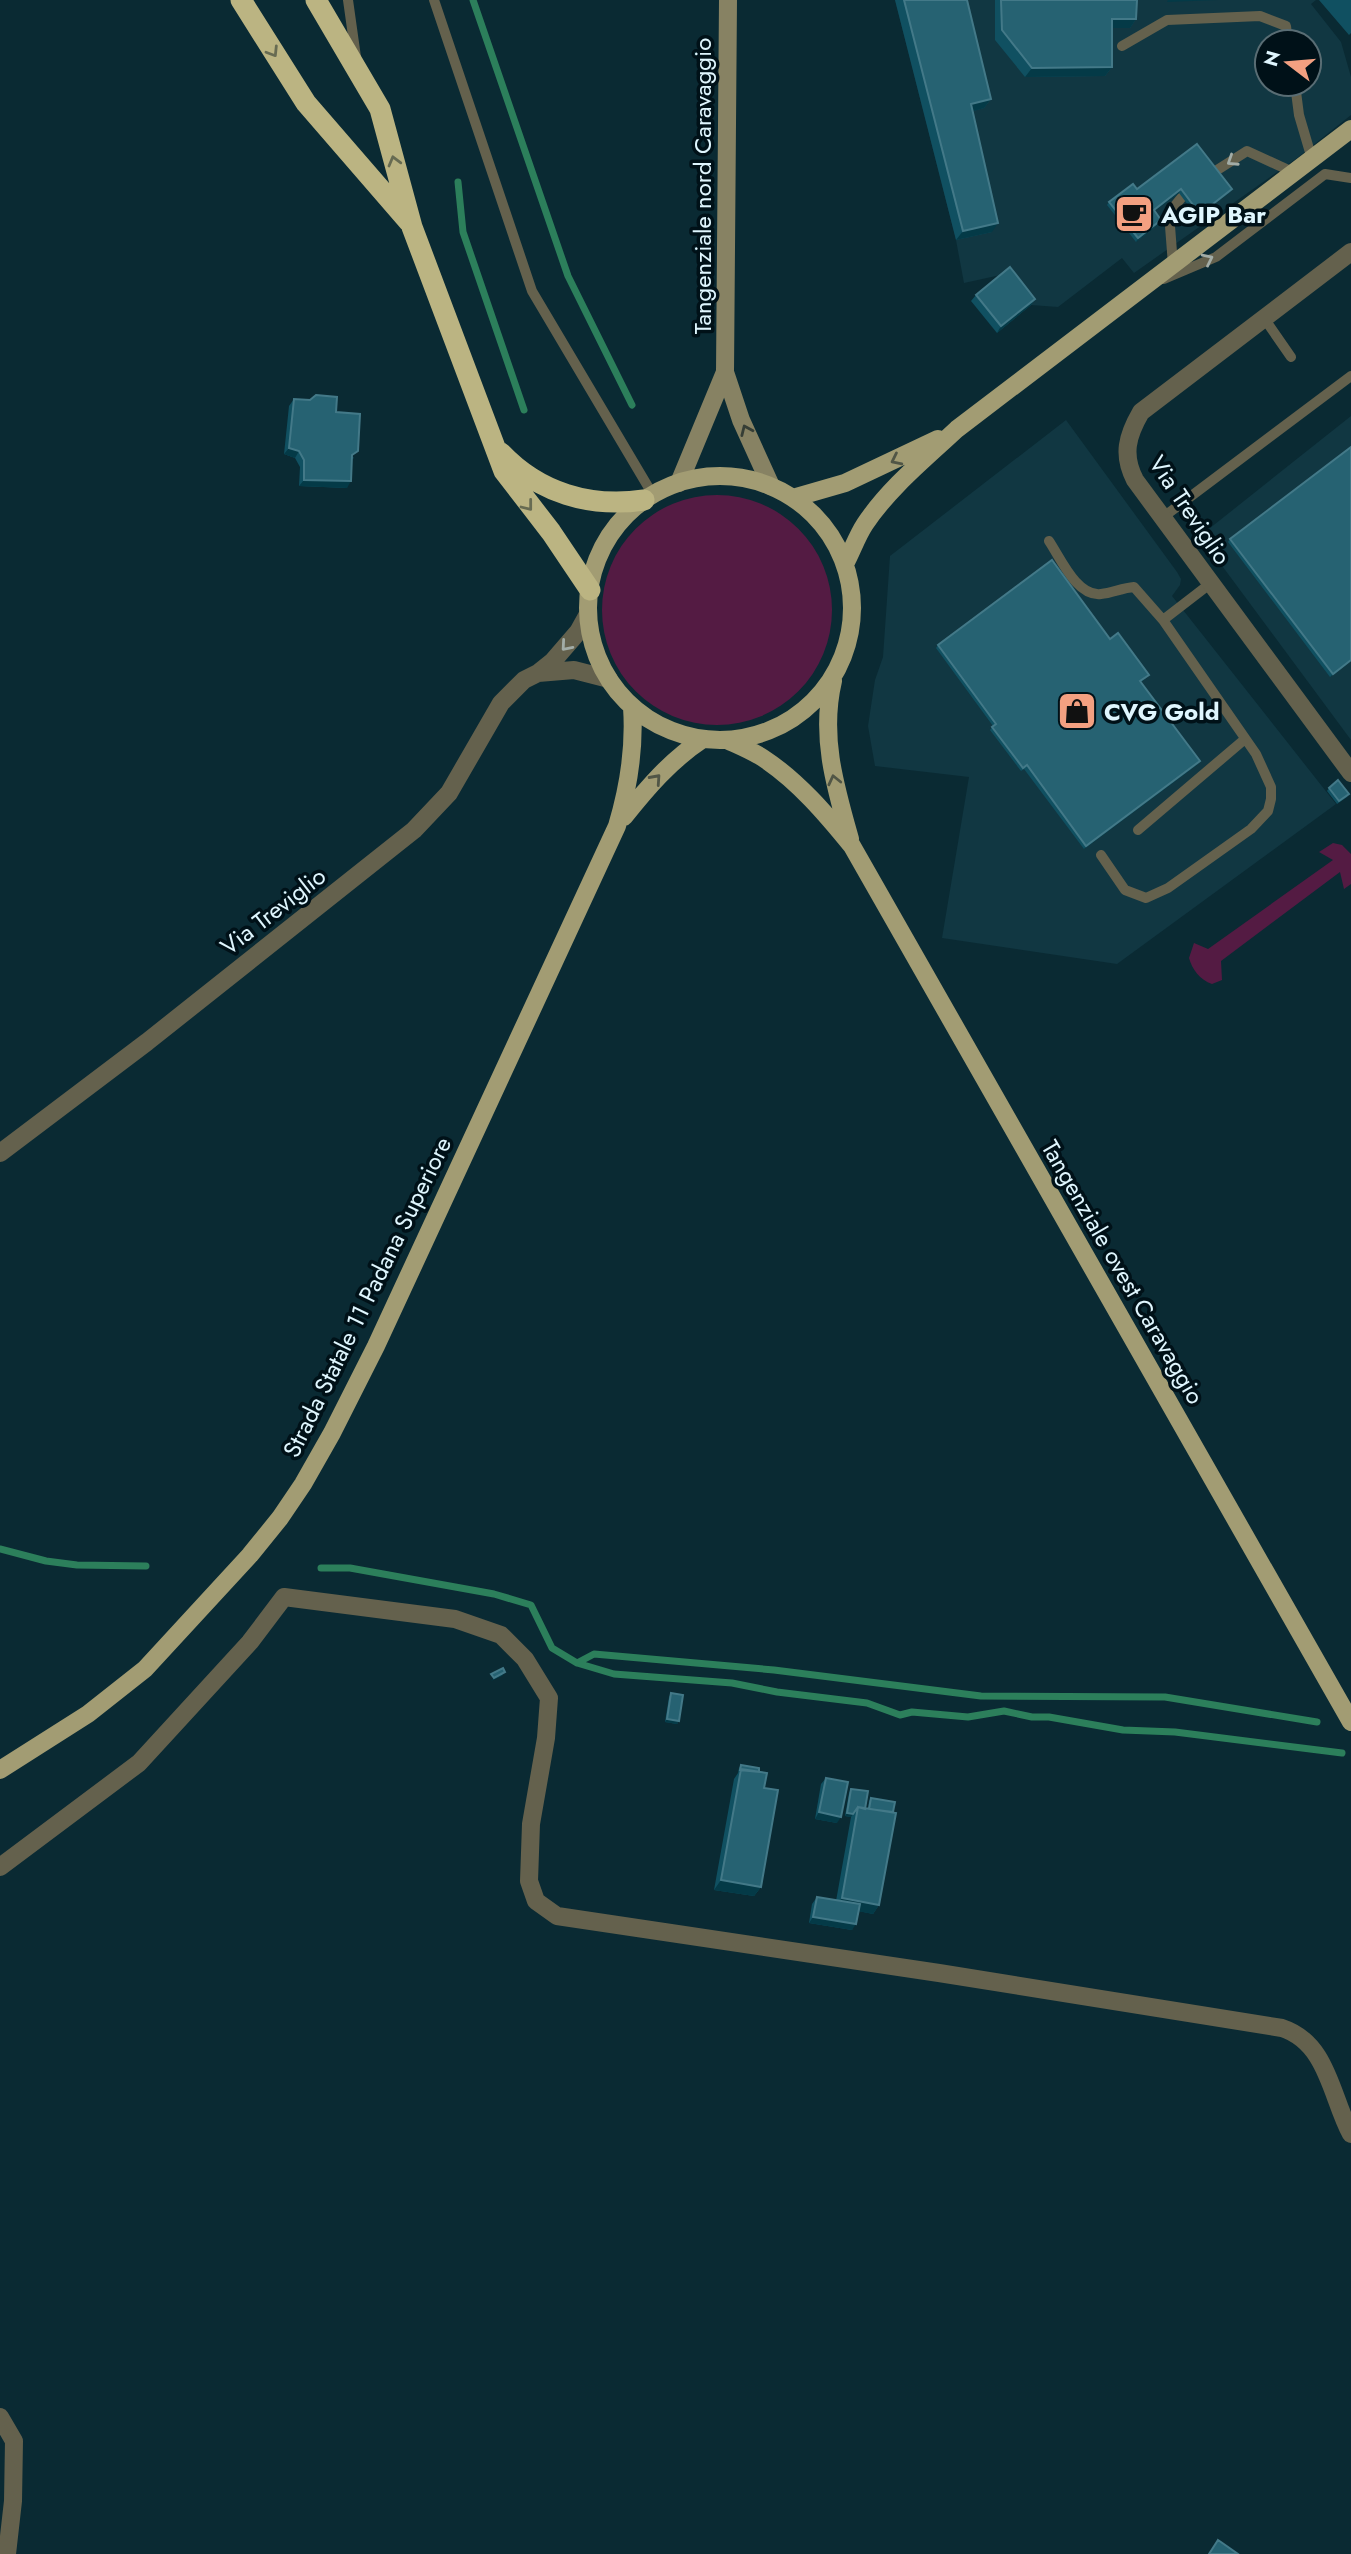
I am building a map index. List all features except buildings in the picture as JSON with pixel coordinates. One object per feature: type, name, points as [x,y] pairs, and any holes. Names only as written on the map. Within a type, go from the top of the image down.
[{"type":"highway","points":[[241,0],[306,103],[412,227]]},
{"type":"highway","points":[[316,0],[380,109],[412,227],[504,471],[551,532],[590,590]]},
{"type":"highway","points":[[494,447],[528,477],[568,496],[606,503],[649,498]]},
{"type":"main road","name":"Tangenziale nord Caravaggio","points":[[728,0],[725,373],[741,420],[771,486]]},
{"type":"main road","points":[[845,564],[863,526],[879,506],[957,429],[1351,130]]},
{"type":"main road","name":"Tangenziale nord Caravaggio","points":[[680,483],[725,373]]},
{"type":"main road","points":[[793,498],[845,483],[957,429]]},
{"type":"main road","points":[[716,476],[771,486],[793,498],[821,523],[845,564],[850,585],[851,625],[848,642],[834,675],[812,703],[798,715],[765,733],[729,740],[703,740],[672,732],[632,707],[609,679],[594,648],[589,614],[590,590],[600,555],[618,525],[649,498],[680,483],[716,476]]},
{"type":"main road","name":"Tangenziale ovest Caravaggio","points":[[834,675],[828,709],[828,752],[852,846]]},
{"type":"main road","name":"Strada Statale 11 Padana Superiore","points":[[0,1770],[88,1714],[145,1669],[250,1555],[295,1495],[332,1433],[376,1346],[617,826],[631,770],[635,737],[632,707]]},
{"type":"main road","name":"Strada Statale 11 Padana Superiore","points":[[617,826],[658,776],[680,755],[703,740]]},
{"type":"main road","name":"Tangenziale ovest Caravaggio","points":[[729,740],[763,758],[791,780],[852,846],[1351,1722]]},
{"type":"street","name":"Via Treviglio","points":[[1351,252],[1141,412],[1132,428],[1126,452],[1129,467],[1162,518],[1351,772]]},
{"type":"street","name":"Via Treviglio","points":[[0,1153],[168,1025],[414,830],[449,793],[506,697],[566,647],[589,614]]},
{"type":"street","points":[[538,673],[574,670],[609,679]]},
{"type":"street","points":[[0,1867],[139,1763],[250,1642],[284,1597],[455,1619],[501,1635],[525,1659],[550,1698],[531,1824],[529,1881],[536,1901],[558,1916],[1282,2028],[1306,2040],[1317,2055],[1351,2134]]},
{"type":"street","points":[[0,2417],[13,2441],[13,2501],[7,2554]]},
{"type":"lane","points":[[348,0],[358,70]]},
{"type":"lane","points":[[434,0],[532,291],[649,498]]},
{"type":"lane","points":[[1122,46],[1167,20],[1260,16],[1286,28]]},
{"type":"lane","points":[[1297,98],[1312,159]]},
{"type":"lane","points":[[1214,172],[1247,151],[1295,173]]},
{"type":"lane","points":[[1146,287],[1216,257],[1325,174],[1351,178]]},
{"type":"lane","points":[[1173,265],[1169,213],[1182,197]]},
{"type":"lane","points":[[1264,318],[1291,357]]},
{"type":"lane","points":[[1162,518],[1351,376]]},
{"type":"lane","points":[[1049,541],[1080,587],[1090,594],[1134,587],[1163,620],[1256,754],[1271,787],[1268,811],[1251,828],[1168,888],[1146,898],[1125,890],[1101,855]]},
{"type":"lane","points":[[1163,620],[1211,583]]},
{"type":"lane","points":[[1138,830],[1245,739]]},
{"type":"shaded area","points":[[895,0],[1316,0],[1311,4],[1341,42],[1351,77],[1351,115],[1297,158],[1134,273],[1122,258],[1058,307],[1031,305],[1005,274],[964,283],[956,240]]},
{"type":"shaded area","points":[[1351,416],[1351,740],[1200,536]]},
{"type":"shaded area","points":[[1066,420],[1177,572],[1181,579],[1180,585],[1172,596],[1336,804],[1117,964],[942,938],[969,777],[875,766],[868,726],[875,680],[883,657],[890,556]]},
{"type":"shaded area","points":[[717,495],[739,497],[761,504],[781,514],[806,537],[827,577],[832,610],[830,632],[823,654],[813,674],[790,699],[750,720],[717,725],[695,723],[673,716],[653,706],[628,683],[607,643],[602,610],[604,588],[611,566],[621,546],[644,521],[684,500]]},
{"type":"shaded area","points":[[1333,843],[1342,845],[1351,854],[1351,884],[1344,889],[1340,872],[1221,961],[1222,980],[1212,984],[1200,977],[1189,958],[1194,943],[1208,949],[1333,860],[1319,852]]},
{"type":"waterway","points":[[473,0],[568,276],[632,405]]},
{"type":"waterway","points":[[458,182],[463,232],[524,410]]},
{"type":"waterway","points":[[0,1549],[46,1561],[77,1565],[146,1566]]},
{"type":"waterway","points":[[321,1568],[350,1568],[494,1594],[531,1605],[552,1648],[577,1663],[594,1654],[774,1670],[981,1696],[1165,1697],[1317,1722]]},
{"type":"waterway","points":[[577,1663],[614,1674],[732,1683],[777,1692],[867,1703],[900,1715],[912,1712],[968,1717],[1004,1711],[1123,1730],[1175,1732],[1342,1753]]},
{"type":"place","name":"AGIP Bar","points":[[1134,214]]},
{"type":"place","name":"CVG Gold","points":[[1077,711]]}]
